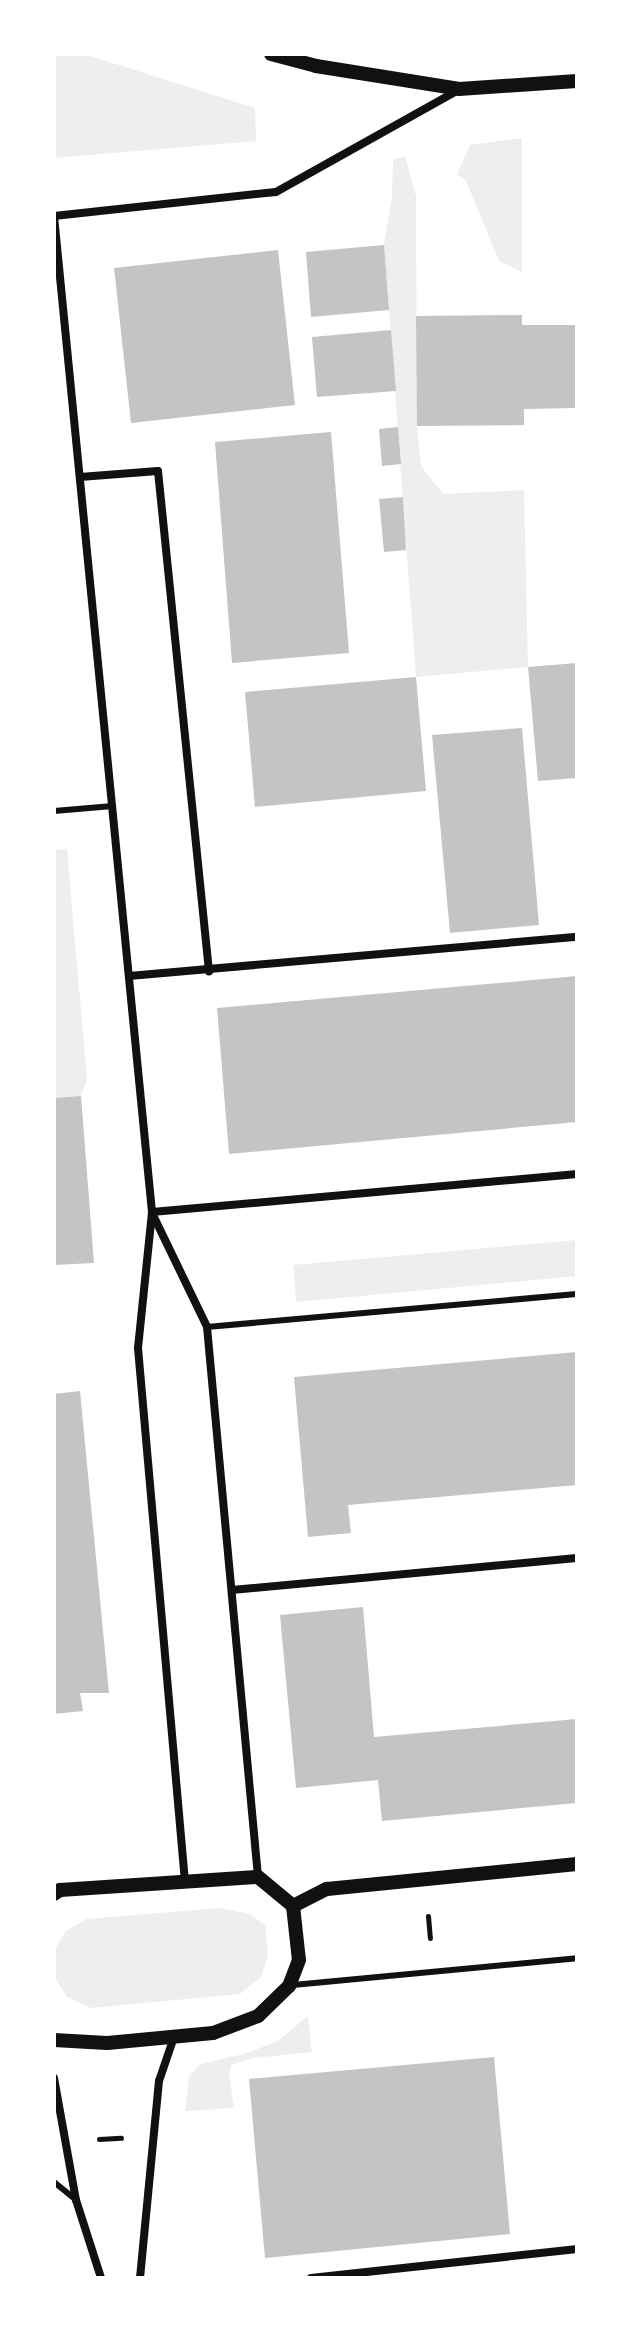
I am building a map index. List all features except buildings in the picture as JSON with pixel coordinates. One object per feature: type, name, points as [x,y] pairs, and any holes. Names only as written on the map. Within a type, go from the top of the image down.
[{"type":"street","points":[[271,54],[316,66],[459,89],[577,81]]},
{"type":"street","points":[[185,1882],[138,1348],[152,1212],[54,216],[276,192],[459,89]]},
{"type":"street","points":[[54,317],[64,316]]},
{"type":"street","points":[[80,477],[158,471],[209,971]]},
{"type":"street","points":[[129,976],[577,937]]},
{"type":"street","points":[[152,1212],[577,1174]]},
{"type":"street","points":[[152,1212],[207,1327],[258,1877]]},
{"type":"street","points":[[232,1590],[577,1558]]},
{"type":"street","points":[[293,1906],[327,1889],[577,1864]]},
{"type":"street","points":[[54,2040],[107,2043],[213,2033],[258,2016],[289,1986],[299,1960],[293,1906],[258,1877],[56,1891]]},
{"type":"street","points":[[140,2278],[159,2081],[174,2037]]},
{"type":"street","points":[[54,2078],[76,2200],[101,2278]]},
{"type":"street","points":[[311,2278],[577,2249]]},
{"type":"lane","points":[[54,811],[113,806]]},
{"type":"lane","points":[[207,1327],[577,1294]]},
{"type":"lane","points":[[289,1986],[577,1958]]},
{"type":"lane","points":[[54,2182],[76,2200]]},
{"type":"shaded area","points":[[54,54],[84,54],[255,108],[256,141],[54,158]]},
{"type":"shaded area","points":[[522,138],[522,272],[499,261],[466,181],[457,174],[470,145]]},
{"type":"shaded area","points":[[405,156],[416,196],[417,426],[421,466],[443,494],[524,490],[528,667],[416,677],[384,245],[392,197],[393,160]]},
{"type":"shaded area","points":[[67,849],[87,1079],[81,1096],[54,1098],[54,850]]},
{"type":"shaded area","points":[[577,1240],[577,1276],[296,1302],[293,1265]]},
{"type":"shaded area","points":[[219,1908],[250,1914],[265,1925],[268,1956],[261,1977],[240,1994],[91,2008],[67,1997],[55,1978],[55,1949],[66,1931],[86,1919]]},
{"type":"shaded area","points":[[308,2016],[312,2052],[253,2058],[231,2065],[229,2074],[234,2108],[185,2111],[189,2077],[200,2064],[244,2054],[278,2041]]}]
